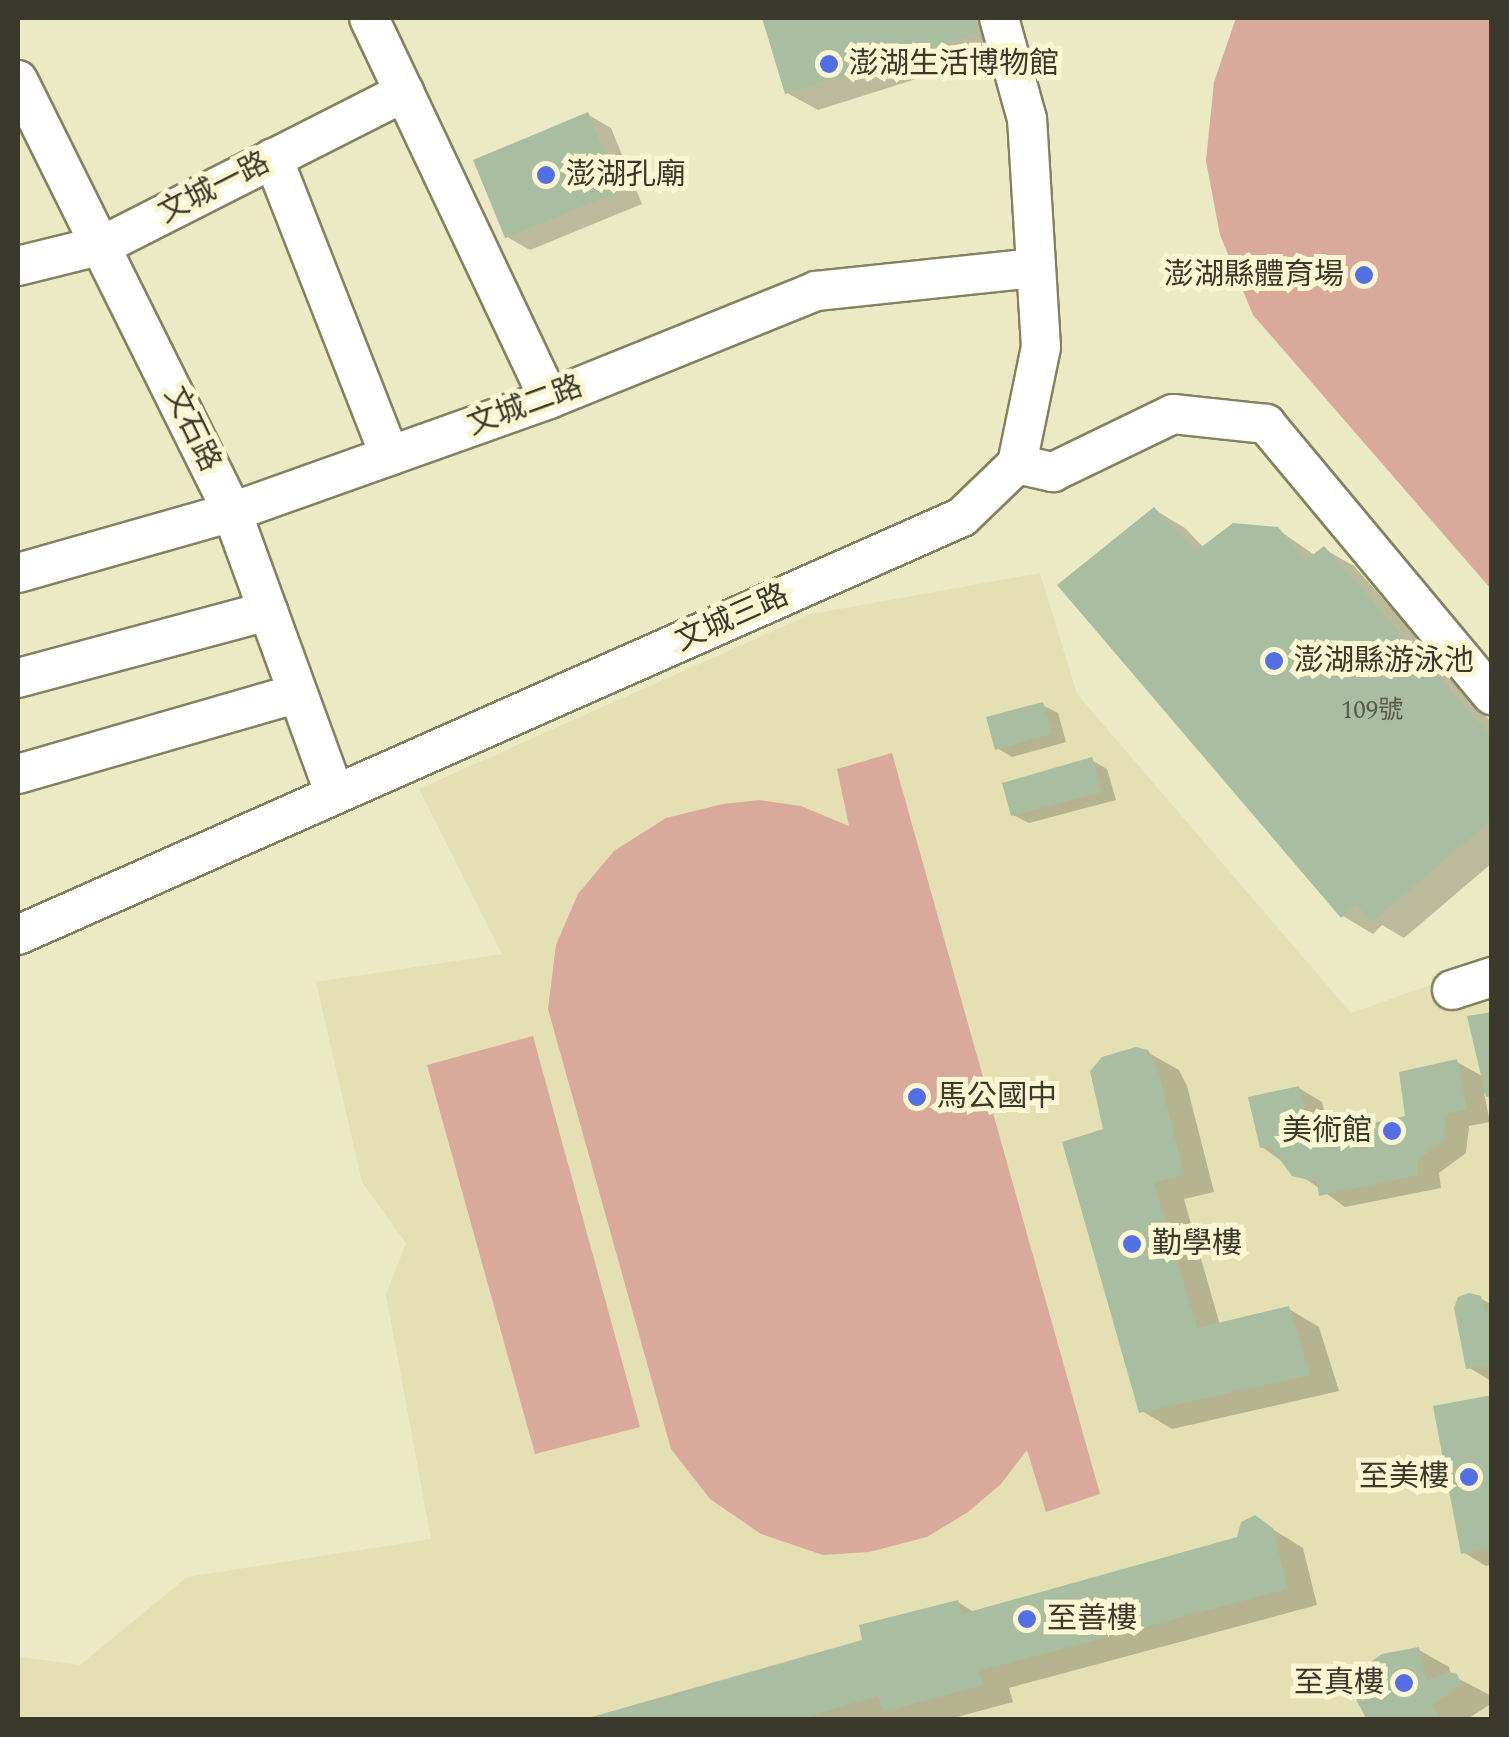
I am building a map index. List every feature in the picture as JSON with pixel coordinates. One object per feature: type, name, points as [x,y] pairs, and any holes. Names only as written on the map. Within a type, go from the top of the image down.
[{"type":"street","points":[[369,18],[549,399]]},
{"type":"street","points":[[998,18],[1027,120],[1041,347],[1018,464],[1053,472],[1172,414],[1266,424],[1492,695]]},
{"type":"street","name":"文石路","points":[[18,80],[232,512],[334,793]]},
{"type":"street","name":"文城一路","points":[[18,266],[103,245],[404,92]]},
{"type":"street","points":[[273,158],[390,456]]},
{"type":"street","name":"文城二路","points":[[18,573],[232,512],[549,399],[816,291],[1036,268]]},
{"type":"street","name":"文城三路","points":[[18,935],[962,517],[1018,464]]},
{"type":"street","points":[[18,678],[268,610]]},
{"type":"street","points":[[18,774],[298,692]]},
{"type":"street","points":[[1452,990],[1492,976]]},
{"type":"shaded area","name":"澎湖縣體育場","points":[[1236,18],[1491,18],[1491,589],[1253,315],[1220,235],[1206,161],[1214,82]]},
{"type":"shaded area","name":"馬公國中","points":[[1040,573],[1077,694],[1351,1013],[1450,978],[1491,993],[1491,1719],[18,1720],[20,1657],[80,1665],[187,1577],[431,1539],[386,1295],[406,1243],[362,1182],[316,982],[502,954],[419,789],[811,614]]},
{"type":"shaded area","points":[[892,753],[1100,1494],[1046,1512],[1027,1450],[1001,1484],[968,1512],[927,1537],[869,1552],[823,1555],[761,1534],[710,1499],[671,1449],[548,1009],[556,945],[578,894],[614,851],[666,818],[759,800],[801,806],[849,826],[837,769]]},
{"type":"shaded area","points":[[533,1036],[640,1427],[535,1454],[427,1065]]},
{"type":"building","name":"澎湖生活博物館","points":[[762,18],[974,18],[978,33],[785,94]]},
{"type":"building","name":"澎湖孔廟","points":[[588,112],[620,191],[505,238],[473,160]]},
{"type":"building","name":"澎湖縣游泳池","points":[[1154,507],[1196,551],[1233,523],[1278,527],[1306,560],[1324,546],[1492,737],[1492,820],[1372,922],[1356,904],[1341,918],[1057,585]]},
{"type":"building","points":[[1043,702],[1052,734],[995,750],[986,717]]},
{"type":"building","points":[[1092,757],[1102,792],[1011,816],[1002,783]]},
{"type":"building","points":[[1492,1012],[1492,1096],[1486,1097],[1467,1016]]},
{"type":"building","name":"勤學樓","points":[[1136,1047],[1148,1050],[1157,1067],[1184,1175],[1154,1183],[1197,1328],[1289,1306],[1310,1375],[1139,1413],[1062,1142],[1103,1129],[1090,1071],[1102,1057]]},
{"type":"building","name":"美術館","points":[[1457,1059],[1467,1110],[1446,1114],[1444,1140],[1417,1160],[1418,1175],[1319,1196],[1317,1182],[1292,1176],[1271,1147],[1260,1148],[1248,1097],[1299,1086],[1309,1127],[1320,1135],[1405,1116],[1399,1072]]},
{"type":"building","points":[[1469,1293],[1481,1296],[1485,1312],[1492,1311],[1492,1365],[1466,1369],[1454,1308],[1458,1297]]},
{"type":"building","name":"至美樓","points":[[1492,1395],[1492,1548],[1461,1554],[1433,1406]]},
{"type":"building","name":"至善樓","points":[[1255,1515],[1273,1528],[1287,1589],[979,1671],[983,1685],[883,1712],[878,1696],[796,1720],[581,1720],[862,1640],[859,1625],[958,1600],[962,1614],[1237,1537],[1241,1522]]},
{"type":"building","name":"至真樓","points":[[1419,1647],[1426,1681],[1449,1672],[1457,1674],[1462,1685],[1433,1704],[1440,1720],[1367,1720],[1345,1679],[1382,1654]]},
{"type":"place","name":"澎湖生活博物館","points":[[829,64]]},
{"type":"place","name":"澎湖孔廟","points":[[546,175]]},
{"type":"place","name":"澎湖縣體育場","points":[[1364,275]]},
{"type":"place","name":"澎湖縣游泳池","points":[[1274,661]]},
{"type":"place","name":"馬公國中","points":[[917,1097]]},
{"type":"place","name":"美術館","points":[[1392,1131]]},
{"type":"place","name":"勤學樓","points":[[1132,1244]]},
{"type":"place","name":"至美樓","points":[[1469,1477]]},
{"type":"place","name":"至善樓","points":[[1027,1619]]},
{"type":"place","name":"至真樓","points":[[1404,1683]]}]
